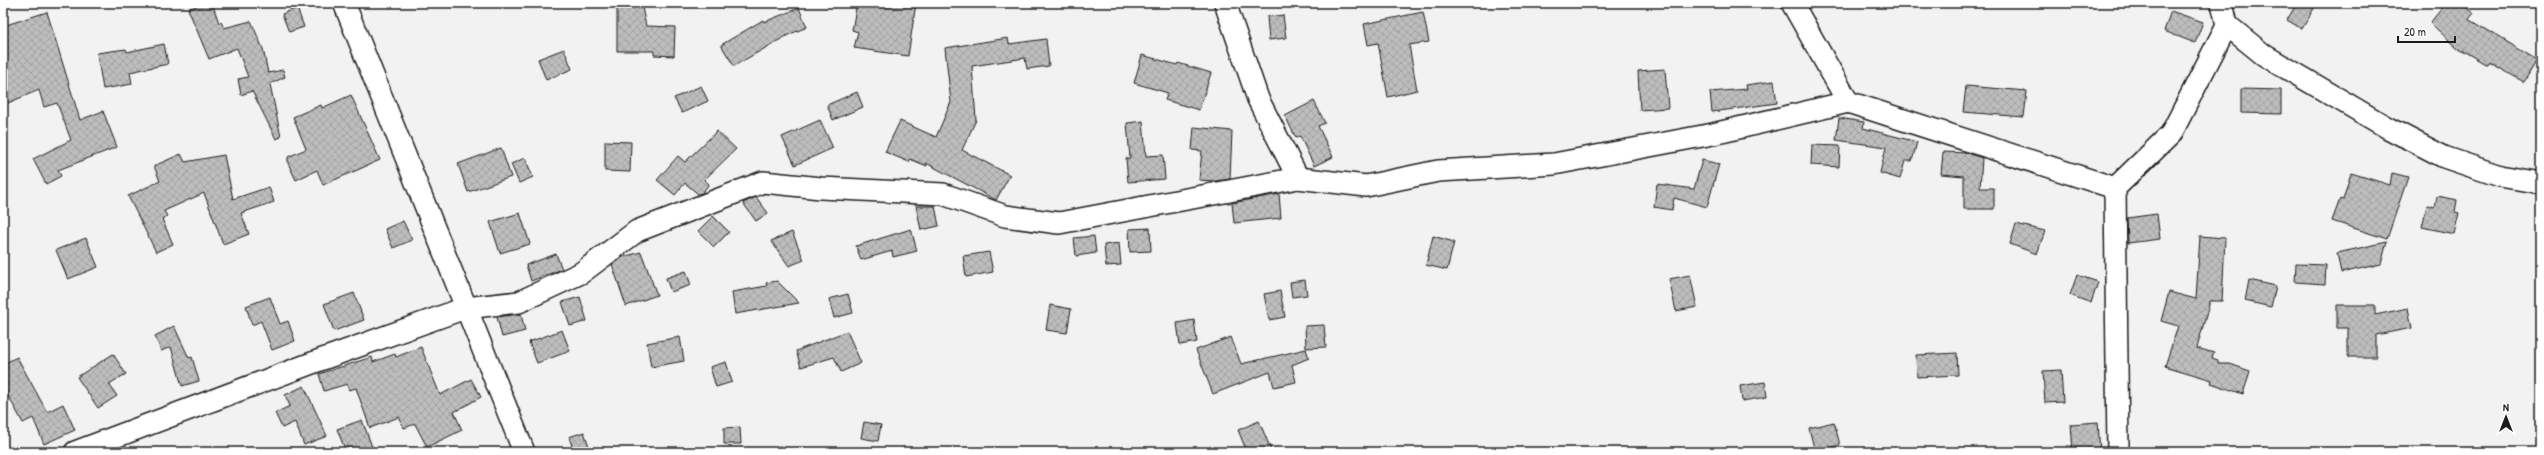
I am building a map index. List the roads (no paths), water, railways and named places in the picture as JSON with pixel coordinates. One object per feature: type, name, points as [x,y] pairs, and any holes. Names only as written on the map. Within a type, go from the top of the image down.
[{"type":"street","points":[[344,3],[464,308],[524,452]]},
{"type":"street","points":[[1225,3],[1258,99],[1298,178]]},
{"type":"street","points":[[1792,3],[1848,102]]},
{"type":"street","points":[[2222,3],[2227,25],[2264,55],[2388,128],[2444,157],[2500,176],[2541,183]]},
{"type":"street","points":[[2118,452],[2115,188],[2171,134],[2227,25]]},
{"type":"street","points":[[75,452],[320,360],[464,308],[519,302],[581,273],[637,231],[762,182],[821,188],[943,194],[1005,216],[1059,223],[1298,178],[1366,186],[1438,171],[1554,164],[1713,134],[1848,102],[2115,188]]}]
